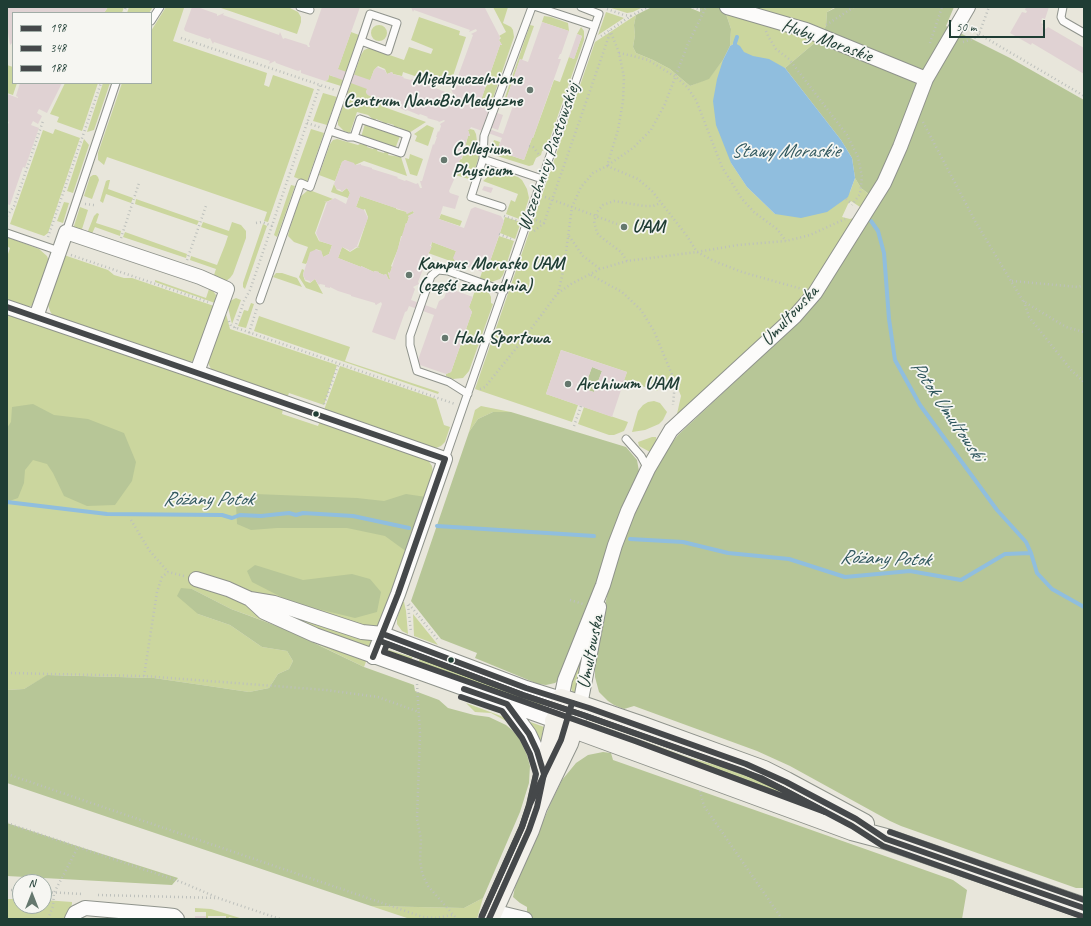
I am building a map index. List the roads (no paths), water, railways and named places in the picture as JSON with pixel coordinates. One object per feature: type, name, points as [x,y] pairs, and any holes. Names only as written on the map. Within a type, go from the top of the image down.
[{"type":"street","name":"Huby Moraskie","points":[[727,7],[806,30],[926,79]]},
{"type":"street","name":"Umultowska","points":[[491,915],[529,830],[537,807],[568,743],[561,699],[565,680],[603,585],[615,545],[628,511],[648,469],[671,430],[795,316],[815,292],[884,183],[900,147],[926,79],[968,7]]},
{"type":"street","points":[[36,317],[66,232],[117,249],[227,289],[197,372]]},
{"type":"street","points":[[7,307],[445,459],[398,594],[374,657]]},
{"type":"street","points":[[196,580],[228,589],[250,599],[274,603],[362,632],[383,634],[526,688],[580,705],[764,771],[856,819],[886,839]]},
{"type":"street","name":"Umultowska","points":[[537,807],[544,774],[564,724],[580,705],[603,585]]},
{"type":"street","points":[[250,599],[264,612],[315,635],[374,657],[564,724],[852,830],[886,839],[1084,908]]},
{"type":"street","points":[[506,704],[529,734],[537,751],[544,774]]},
{"type":"street","points":[[72,919],[75,914],[85,908],[165,914],[174,916],[177,919]]},
{"type":"street","points":[[491,915],[525,919]]},
{"type":"lane","points":[[152,19],[160,7]]},
{"type":"lane","points":[[300,7],[310,10]]},
{"type":"lane","points":[[502,207],[471,197],[483,159],[484,136],[532,7]]},
{"type":"lane","points":[[537,7],[595,26]]},
{"type":"lane","name":"Wszechnicy Piastowskiej","points":[[445,459],[599,14],[581,7]]},
{"type":"lane","points":[[1063,7],[1061,17],[1063,21],[1084,33]]},
{"type":"lane","points":[[260,300],[301,183],[310,187],[370,14],[397,23],[388,51],[361,41]]},
{"type":"lane","points":[[66,232],[116,84]]},
{"type":"lane","points":[[330,131],[348,137],[354,137],[401,153],[407,135],[360,119],[354,137]]},
{"type":"lane","points":[[483,159],[542,179]]},
{"type":"lane","points":[[7,233],[59,251]]},
{"type":"lane","points":[[468,394],[449,382],[417,371],[410,346],[410,336],[431,276],[438,270],[504,291]]},
{"type":"lane","points":[[626,439],[638,452],[648,469]]},
{"type":"water","name":"Stawy Moraskie","points":[[735,43],[740,46],[744,52],[753,56],[769,59],[785,68],[841,140],[852,158],[855,178],[848,197],[827,212],[801,218],[775,214],[747,187],[731,163],[716,125],[713,101],[717,79],[723,60],[730,46]]},
{"type":"waterway","name":"Potok Umultowski","points":[[735,48],[737,37]]},
{"type":"waterway","name":"Potok Umultowski","points":[[871,221],[878,231],[884,253],[889,319],[895,360],[920,405],[997,510],[1026,542],[1031,553]]},
{"type":"waterway","name":"Różany Potok","points":[[7,502],[107,514],[222,515],[232,518],[240,515],[261,516],[289,513],[296,515],[303,513],[353,516],[409,528]]},
{"type":"waterway","name":"Różany Potok","points":[[437,526],[594,536]]},
{"type":"waterway","name":"Różany Potok","points":[[630,539],[683,542],[728,553],[789,559],[845,577],[910,571],[961,580],[1005,554],[1031,553],[1037,573],[1052,589],[1084,607]]},
{"type":"place","name":"Międzyuczelniane Centrum NanoBioMedyczne","points":[[530,90]]},
{"type":"place","name":"Collegium Physicum","points":[[444,160]]},
{"type":"place","name":"UAM","points":[[624,227]]},
{"type":"place","name":"Kampus Morasko UAM (część zachodnia)","points":[[409,275]]},
{"type":"place","name":"Hala Sportowa","points":[[445,338]]},
{"type":"place","name":"Archiwum UAM","points":[[568,384]]}]
